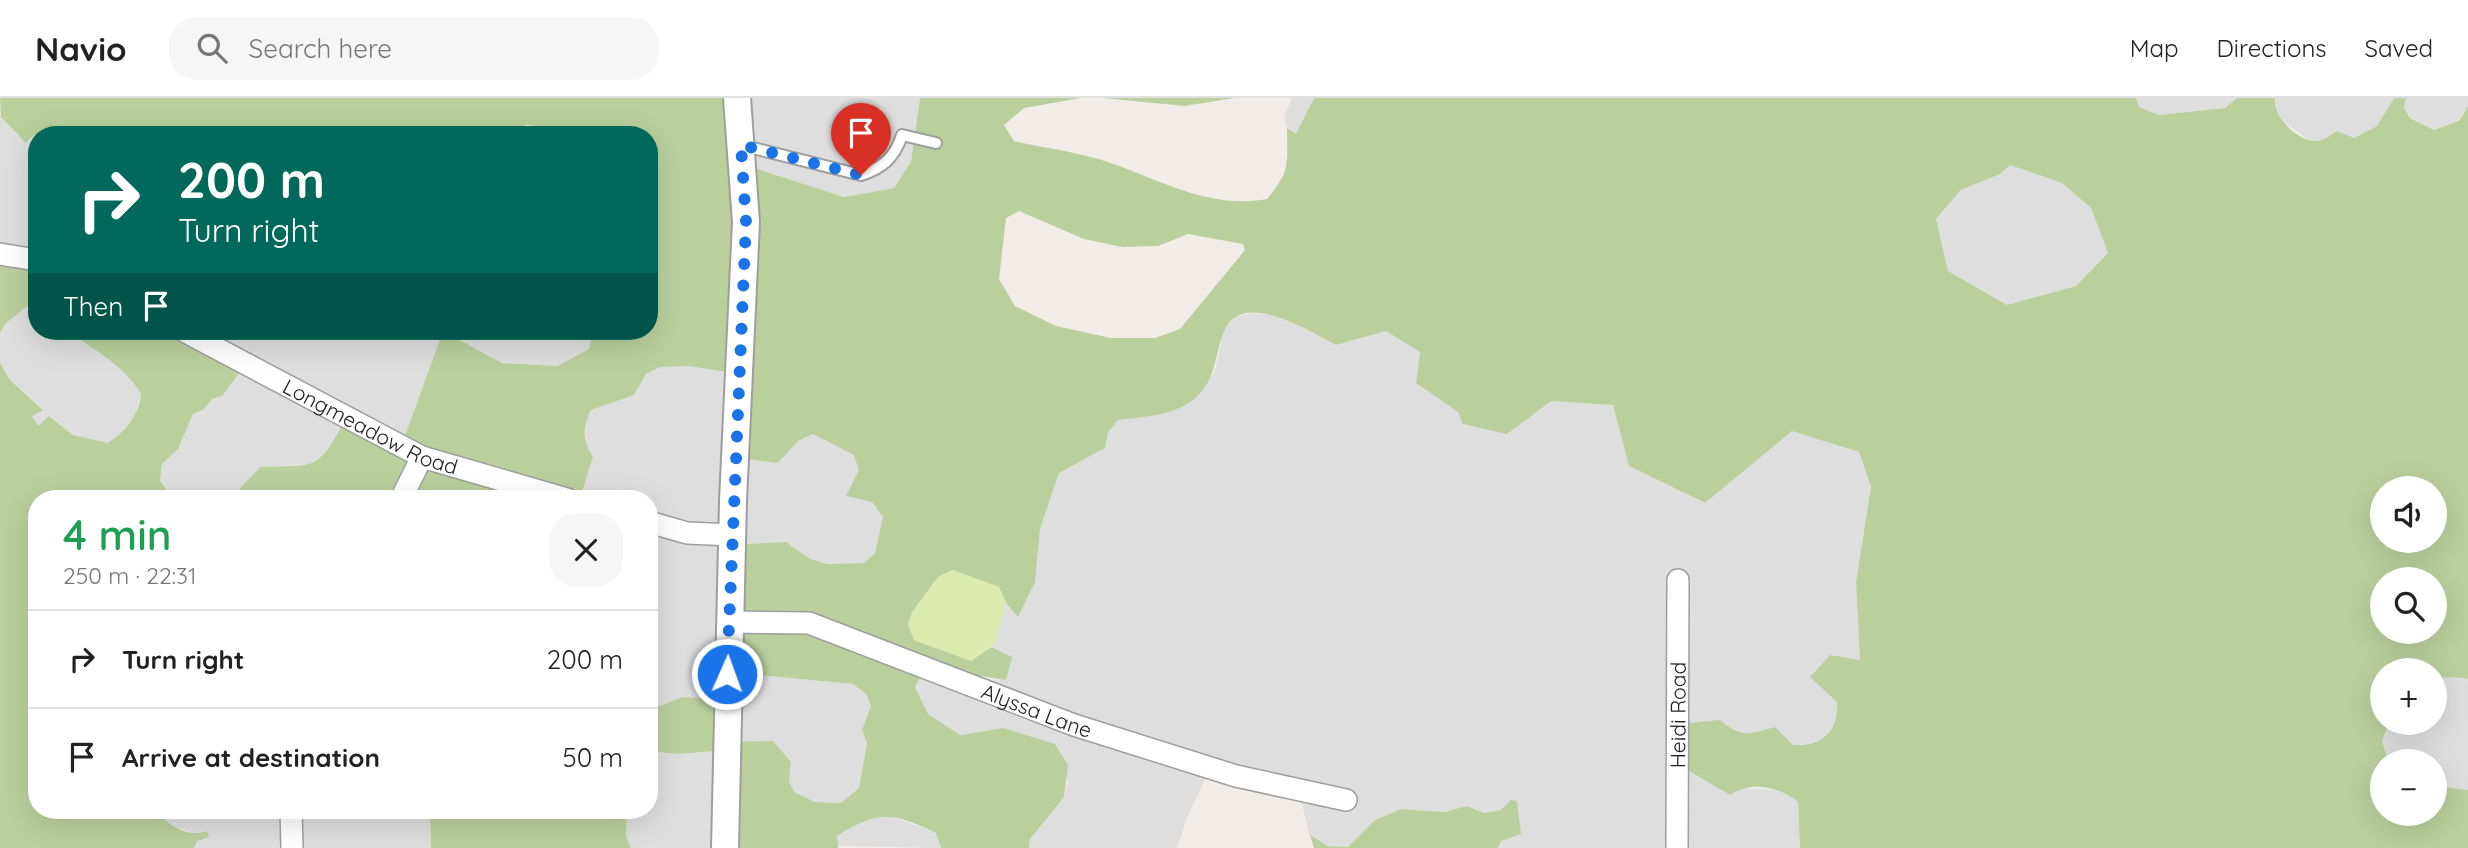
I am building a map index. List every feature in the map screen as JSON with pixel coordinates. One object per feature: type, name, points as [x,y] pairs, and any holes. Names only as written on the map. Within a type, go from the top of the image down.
[{"type":"street","points":[[725,848],[729,622],[746,222],[737,98]]},
{"type":"street","points":[[0,254],[28,259]]},
{"type":"street","name":"Longmeadow Road","points":[[201,340],[422,457],[536,490]]},
{"type":"street","points":[[406,490],[422,457]]},
{"type":"street","points":[[658,525],[687,533],[732,535]]},
{"type":"street","name":"Heidi Road","points":[[1676,848],[1678,580]]},
{"type":"street","name":"Alyssa Lane","points":[[729,622],[808,623],[1073,725],[1236,776],[1346,800]]},
{"type":"street","points":[[291,819],[292,848]]},
{"type":"lane","points":[[741,145],[861,175],[880,169],[897,151],[902,135],[936,143]]},
{"type":"shaded area","points":[[735,98],[920,98],[911,162],[894,188],[844,197],[742,164]]},
{"type":"shaded area","points":[[1292,98],[1314,98],[1296,134],[1287,128],[1284,117]]},
{"type":"shaded area","points":[[2136,98],[2237,98],[2225,108],[2159,115],[2139,107]]},
{"type":"shaded area","points":[[2275,98],[2394,98],[2377,126],[2354,139],[2337,131],[2320,141],[2309,140],[2281,120],[2273,107]]},
{"type":"shaded area","points":[[2406,98],[2468,98],[2468,106],[2460,119],[2434,130],[2411,118],[2404,108]]},
{"type":"shaded area","points":[[0,111],[1,117],[28,135],[28,300],[0,258]]},
{"type":"shaded area","points":[[2009,165],[2062,183],[2091,208],[2108,253],[2076,286],[2007,305],[1948,271],[1936,219],[1961,190],[2000,174]]},
{"type":"shaded area","points":[[28,305],[28,340],[81,340],[107,357],[135,383],[141,394],[135,415],[118,437],[108,443],[73,435],[50,416],[38,427],[32,416],[43,409],[10,380],[0,363],[0,333],[5,324]]},
{"type":"shaded area","points":[[1253,313],[1281,316],[1336,345],[1386,331],[1420,352],[1416,383],[1458,412],[1551,401],[1613,405],[1629,466],[1704,503],[1792,430],[1859,452],[1871,487],[1856,582],[1860,660],[1837,702],[1838,719],[1828,736],[1805,746],[1793,745],[1775,727],[1746,735],[1737,734],[1741,788],[1783,790],[1798,802],[1800,848],[1498,848],[1501,841],[1517,834],[1501,810],[1484,813],[1467,806],[1444,812],[1401,809],[1375,820],[1348,847],[1328,846],[1309,835],[1302,802],[1295,789],[1212,765],[1187,817],[1177,848],[1029,848],[1030,839],[1064,797],[1068,781],[1003,728],[960,735],[927,714],[915,687],[919,679],[941,670],[1000,681],[991,647],[995,643],[999,587],[1007,604],[1018,616],[1035,582],[1040,529],[1059,473],[1105,448],[1108,432],[1117,420],[1169,412],[1214,374],[1224,331],[1235,317]]},
{"type":"shaded area","points":[[195,340],[440,340],[402,444],[345,421],[324,457],[314,464],[260,467],[238,490],[167,490],[160,481],[162,464],[178,449],[193,414],[203,410],[211,399]]},
{"type":"shaded area","points":[[460,340],[591,340],[589,349],[557,366],[502,363]]},
{"type":"shaded area","points":[[689,366],[739,374],[778,463],[798,441],[813,434],[855,455],[872,502],[883,517],[875,553],[864,563],[828,564],[810,559],[786,542],[729,672],[853,684],[866,694],[871,706],[862,730],[867,743],[859,788],[841,803],[815,802],[794,792],[789,782],[791,762],[727,742],[682,697],[658,706],[658,490],[583,490],[593,458],[584,442],[583,427],[591,410],[634,395],[646,374],[659,367]]},
{"type":"shaded area","points":[[2447,677],[2468,679],[2468,790],[2447,788],[2447,749],[2384,749],[2382,741],[2384,735],[2447,735]]},
{"type":"shaded area","points":[[658,749],[679,754],[724,749],[723,848],[631,848],[626,836],[627,819],[658,819]]},
{"type":"shaded area","points":[[891,816],[936,833],[941,848],[835,846],[837,836],[867,818]]},
{"type":"shaded area","points":[[164,819],[430,819],[431,848],[194,848],[198,834],[168,825]]},
{"type":"green space","points":[[0,98],[735,98],[742,164],[844,197],[894,188],[911,162],[920,98],[1081,98],[1024,108],[1004,125],[1014,141],[1097,159],[1206,197],[1246,201],[1267,199],[1280,181],[1287,159],[1287,128],[1296,134],[1314,98],[2136,98],[2139,107],[2159,115],[2225,108],[2237,98],[2275,98],[2277,112],[2287,126],[2301,137],[2316,141],[2337,131],[2354,138],[2377,126],[2394,98],[2406,98],[2404,108],[2410,118],[2434,130],[2460,120],[2468,106],[2468,679],[2447,677],[2447,658],[2370,658],[2370,735],[2384,735],[2382,741],[2384,749],[2370,749],[2370,826],[2447,826],[2447,788],[2468,790],[2468,848],[1800,848],[1798,802],[1782,792],[1765,787],[1738,790],[1730,795],[1681,766],[1678,724],[1720,720],[1735,730],[1746,733],[1775,727],[1793,745],[1820,740],[1832,729],[1837,702],[1810,677],[1830,655],[1860,660],[1856,582],[1871,487],[1859,452],[1792,431],[1705,503],[1629,466],[1613,405],[1551,401],[1507,434],[1463,424],[1458,412],[1416,383],[1420,352],[1386,331],[1336,345],[1277,317],[1245,313],[1233,319],[1224,332],[1210,379],[1199,395],[1182,407],[1165,413],[1118,420],[1108,432],[1105,448],[1059,473],[1040,529],[1035,582],[1018,617],[1007,604],[999,587],[953,570],[938,577],[912,612],[908,625],[914,640],[971,661],[991,647],[1012,657],[1006,680],[941,670],[919,679],[915,687],[928,714],[960,735],[1003,728],[1055,744],[1068,765],[1064,797],[1030,839],[1029,848],[941,848],[936,833],[908,821],[886,817],[864,822],[837,836],[838,848],[723,848],[724,750],[679,754],[658,752],[658,706],[682,697],[722,700],[727,742],[773,741],[791,762],[789,781],[794,792],[815,802],[841,803],[859,788],[867,743],[862,730],[871,706],[866,694],[853,684],[729,672],[732,545],[786,542],[810,559],[828,564],[864,563],[875,553],[883,517],[872,502],[846,496],[859,470],[854,455],[813,434],[798,441],[778,463],[739,458],[739,374],[689,366],[660,367],[646,374],[634,395],[591,410],[584,434],[593,457],[583,490],[238,490],[260,467],[304,465],[320,458],[345,421],[402,444],[440,340],[460,340],[502,363],[557,366],[589,349],[591,340],[658,340],[658,126],[28,126],[26,143],[1,117]],"holes":[[[2010,165],[2062,183],[2091,208],[2108,253],[2076,286],[2007,305],[1948,271],[1936,219],[1961,190],[2000,174]],[[1019,211],[1084,239],[1122,247],[1158,246],[1188,234],[1243,244],[1245,250],[1180,329],[1155,338],[1111,338],[1056,326],[1015,306],[999,279],[1006,218]]]},
{"type":"green space","points":[[1103,98],[1235,98],[1184,106]]},
{"type":"green space","points":[[0,258],[28,266],[28,305],[5,324],[0,333]]},
{"type":"green space","points":[[80,340],[205,340],[243,368],[222,396],[212,399],[203,410],[193,414],[178,449],[162,464],[160,481],[167,490],[28,490],[28,819],[165,819],[172,826],[186,832],[207,831],[209,837],[197,841],[194,848],[0,848],[0,363],[10,380],[43,410],[32,416],[38,426],[49,416],[73,435],[108,443],[130,422],[141,394],[121,370]]},
{"type":"green space","points":[[953,570],[999,587],[1006,602],[995,643],[971,661],[914,640],[908,625],[912,612],[938,577]]},
{"type":"green space","points":[[1511,800],[1517,801],[1521,834],[1501,841],[1498,848],[1314,848],[1310,835],[1328,846],[1348,847],[1375,820],[1401,809],[1444,812],[1467,806],[1484,813],[1501,810]]},
{"type":"green space","points":[[430,819],[627,819],[626,836],[631,848],[431,848]]},
{"type":"route","points":[[727,674],[746,222],[741,145],[861,175]]}]
